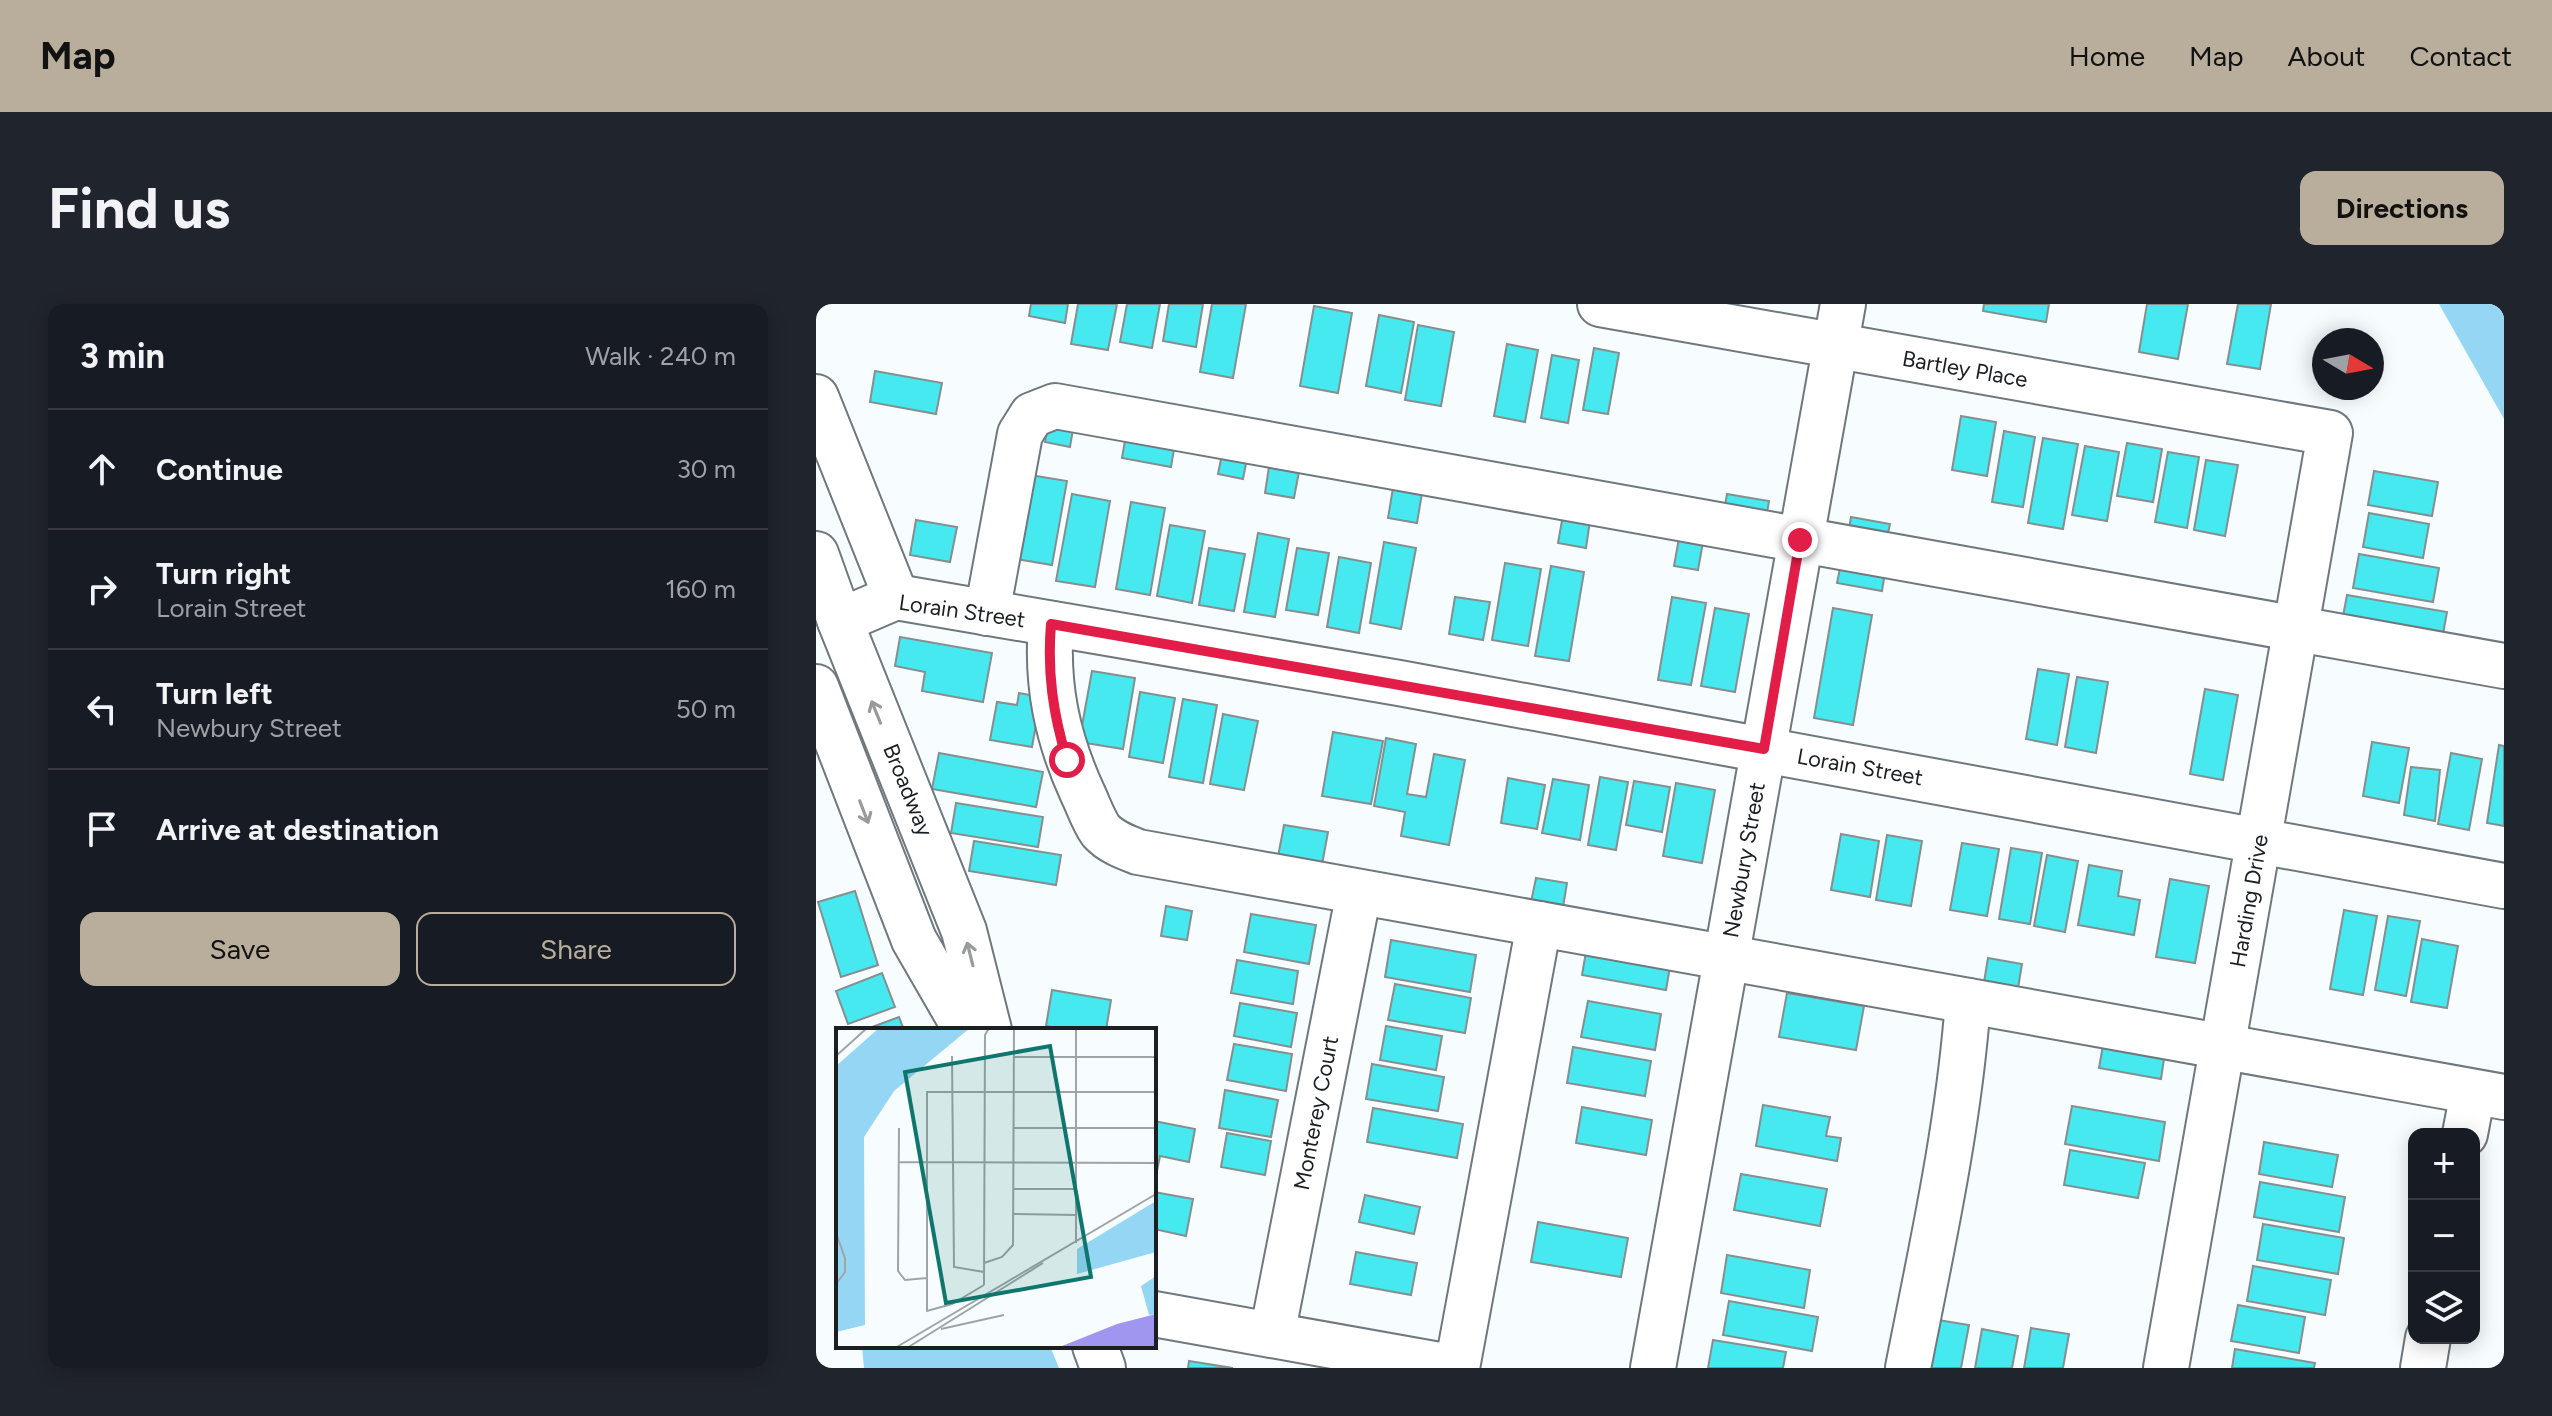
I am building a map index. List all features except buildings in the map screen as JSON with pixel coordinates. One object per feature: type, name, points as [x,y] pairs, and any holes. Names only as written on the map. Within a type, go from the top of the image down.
[{"type":"street","name":"Bartley Place","points":[[1600,304],[2330,433]]},
{"type":"street","name":"Newbury Street","points":[[1653,1368],[1843,304]]},
{"type":"street","points":[[816,397],[896,597]]},
{"type":"street","points":[[987,613],[1020,434],[1032,415],[1055,406],[2504,666]]},
{"type":"street","name":"Harding Drive","points":[[2166,1368],[2330,433]]},
{"type":"street","name":"Broadway","points":[[816,554],[964,931],[988,1028]]},
{"type":"street","name":"Lorain Street","points":[[840,621],[896,597],[1764,749],[2504,886]]},
{"type":"street","points":[[1051,624],[1048,657],[1056,724],[1067,760],[1102,831],[1118,844],[1138,852],[2488,1095],[2469,1128]]},
{"type":"street","points":[[816,687],[914,940],[965,1028]]},
{"type":"street","name":"Monterey Court","points":[[1272,1335],[1359,892]]},
{"type":"street","points":[[1156,1314],[1457,1368],[1539,924]]},
{"type":"street","points":[[1908,1368],[1953,1137],[1963,1070],[1968,1001]]},
{"type":"street","points":[[2423,1368],[2427,1344]]},
{"type":"street","points":[[1096,1348],[1103,1368]]},
{"type":"shaded area","points":[[2439,304],[2504,304],[2504,419]]},
{"type":"shaded area","points":[[862,1348],[1051,1348],[1059,1368],[864,1368]]},
{"type":"route","points":[[1067,760],[1056,724],[1051,690],[1048,657],[1051,624],[1764,749],[1800,540]]}]
